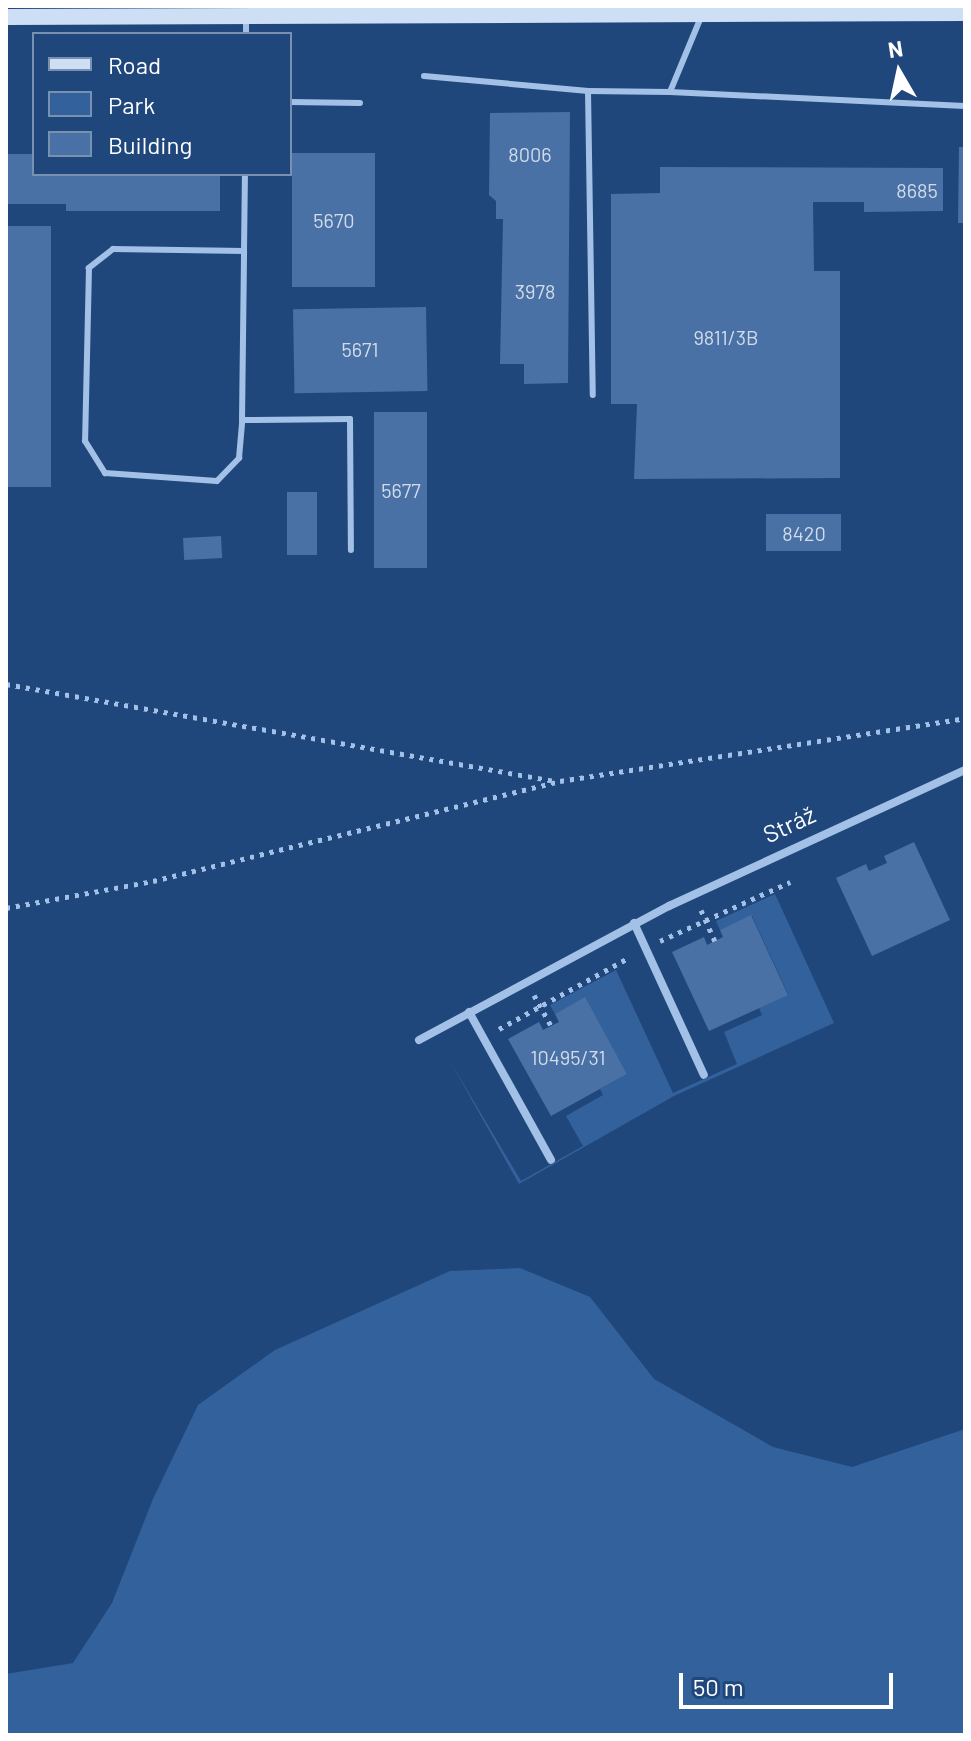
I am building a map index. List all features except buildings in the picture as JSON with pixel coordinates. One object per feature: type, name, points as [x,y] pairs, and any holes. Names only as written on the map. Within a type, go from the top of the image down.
[{"type":"street","points":[[6,17],[965,13]]},
{"type":"street","name":"Stráž","points":[[419,1040],[634,923],[965,770]]},
{"type":"street","points":[[634,923],[704,1075]]},
{"type":"street","points":[[469,1012],[551,1160]]},
{"type":"lane","points":[[246,16],[246,32]]},
{"type":"lane","points":[[670,92],[702,16]]},
{"type":"lane","points":[[424,76],[588,91],[965,106]]},
{"type":"lane","points":[[588,91],[593,395]]},
{"type":"lane","points":[[292,102],[360,103]]},
{"type":"lane","points":[[244,251],[113,249],[89,268],[85,441],[105,473],[217,481],[239,458],[242,420],[245,176]]},
{"type":"lane","points":[[242,420],[350,419],[351,550]]},
{"type":"path","points":[[6,684],[560,781]]},
{"type":"path","points":[[6,908],[153,881],[560,781],[965,718]]},
{"type":"path","points":[[663,940],[790,882]]},
{"type":"path","points":[[700,908],[715,941]]},
{"type":"path","points":[[498,1029],[631,957]]},
{"type":"path","points":[[533,993],[551,1026]]},
{"type":"green space","points":[[775,894],[834,1023],[674,1096],[519,1184],[450,1061],[521,1181],[583,1146],[566,1116],[603,1095],[600,1089],[627,1074],[585,998],[555,1014],[550,1005],[616,970],[673,1093],[737,1064],[724,1032],[762,1015],[759,1008],[788,994],[752,916],[720,930],[716,921]]},
{"type":"green space","points":[[520,1268],[590,1297],[654,1379],[773,1447],[852,1467],[965,1429],[965,1735],[6,1735],[6,1674],[73,1663],[112,1603],[153,1499],[198,1405],[275,1350],[450,1271]]}]
